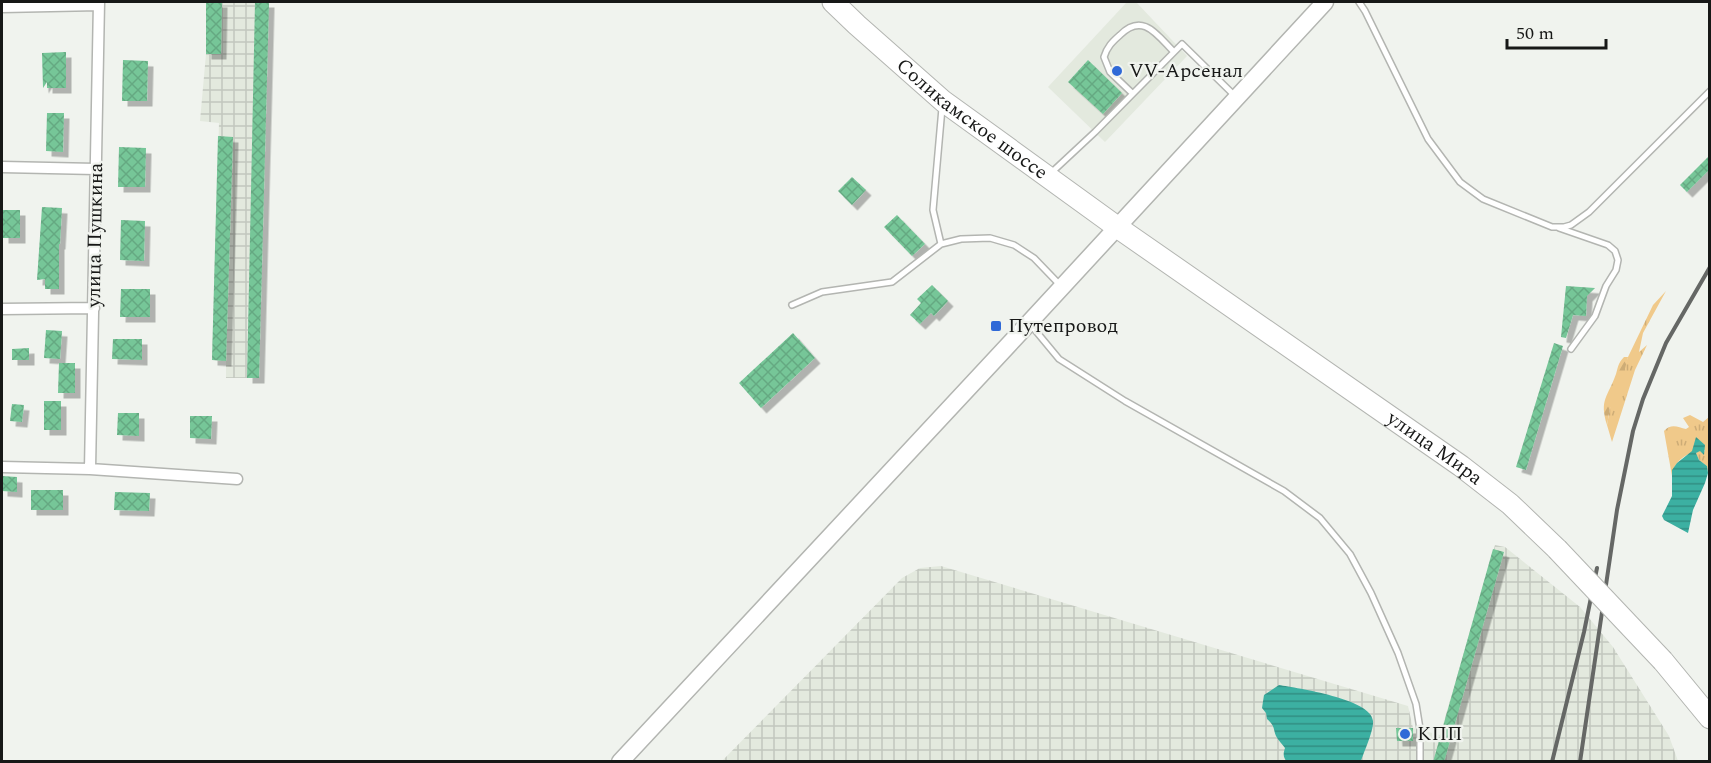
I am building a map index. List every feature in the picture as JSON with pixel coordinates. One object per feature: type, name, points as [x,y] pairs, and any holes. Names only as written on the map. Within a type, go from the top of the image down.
[{"type":"highway","name":"Соликамское шоссе","points":[[833,2],[943,101],[1117,227]]},
{"type":"highway","name":"улица Мира","points":[[1117,227],[1461,466],[1510,504],[1557,549],[1663,661],[1710,718]]},
{"type":"street","points":[[620,762],[1325,2]]},
{"type":"street","points":[[2,7],[99,3]]},
{"type":"street","name":"улица Пушкина","points":[[90,469],[99,3]]},
{"type":"street","points":[[2,167],[96,168]]},
{"type":"street","points":[[2,309],[93,308]]},
{"type":"street","points":[[2,467],[90,469],[237,479]]},
{"type":"lane","points":[[1359,2],[1375,29],[1417,120],[1449,170],[1460,182],[1484,199],[1608,245],[1615,251],[1618,266],[1606,286],[1595,316],[1571,350]]},
{"type":"lane","points":[[1132,93],[1110,72],[1104,57],[1108,46],[1127,28],[1137,24],[1149,28],[1174,52]]},
{"type":"lane","points":[[1048,177],[1182,44],[1236,96]]},
{"type":"lane","points":[[1558,228],[1571,225],[1589,212],[1710,91]]},
{"type":"lane","points":[[941,244],[933,210],[943,101]]},
{"type":"lane","points":[[792,305],[822,292],[892,282],[941,244],[961,239],[990,238],[1014,245],[1034,258],[1062,286]]},
{"type":"lane","points":[[1029,323],[1059,359],[1125,401],[1284,491],[1320,518],[1350,554],[1371,593],[1398,653],[1416,704],[1420,729],[1420,762]]},
{"type":"shaded area","points":[[206,2],[269,2],[259,378],[226,378],[226,361],[212,360],[219,123],[200,121],[206,54]]},
{"type":"shaded area","name":"VV-Арсенал","points":[[1127,2],[1136,2],[1187,56],[1105,142],[1048,87]]},
{"type":"shaded area","points":[[1495,545],[1505,547],[1580,607],[1613,647],[1669,736],[1678,761],[721,762],[902,578],[920,568],[941,566],[1408,706],[1413,728],[1440,735]]},
{"type":"green space","points":[[1666,291],[1643,333],[1639,352],[1647,345],[1635,370],[1612,442],[1607,425],[1610,408],[1628,357],[1653,305]]},
{"type":"green space","points":[[1624,357],[1628,357],[1616,402],[1610,408],[1607,425],[1604,404],[1619,363]]},
{"type":"green space","points":[[1690,415],[1703,422],[1709,417],[1709,471],[1708,473],[1707,466],[1701,462],[1696,453],[1699,451],[1688,454],[1679,461],[1672,476],[1664,431],[1672,426],[1686,429],[1689,427],[1683,418]]},
{"type":"water","points":[[1696,437],[1705,445],[1704,455],[1700,451],[1696,453],[1699,460],[1707,466],[1708,473],[1693,510],[1688,533],[1664,520],[1662,516],[1672,496],[1672,470],[1692,451]]},
{"type":"water","points":[[1279,685],[1332,696],[1348,701],[1369,713],[1373,725],[1361,761],[1287,762],[1284,755],[1285,748],[1277,738],[1273,725],[1262,708],[1264,695]]},
{"type":"building","points":[[206,2],[222,2],[221,54],[206,54]]},
{"type":"building","points":[[255,2],[269,2],[259,378],[247,378]]},
{"type":"building","points":[[66,52],[66,88],[47,88],[47,82],[43,88],[42,53]]},
{"type":"building","points":[[123,60],[148,61],[147,101],[122,101]]},
{"type":"building","points":[[1088,60],[1122,93],[1103,114],[1068,82]]},
{"type":"building","points":[[47,113],[64,113],[63,152],[46,151]]},
{"type":"building","points":[[218,136],[233,137],[226,361],[212,360]]},
{"type":"building","points":[[119,147],[146,148],[145,187],[118,187]]},
{"type":"building","points":[[1710,155],[1710,169],[1687,192],[1680,185]]},
{"type":"building","points":[[852,177],[866,190],[852,205],[838,191]]},
{"type":"building","points":[[42,207],[62,208],[59,289],[45,289],[45,279],[37,280]]},
{"type":"building","points":[[3,210],[20,210],[20,238],[3,238]]},
{"type":"building","points":[[897,215],[925,244],[912,256],[884,227]]},
{"type":"building","points":[[121,220],[145,221],[144,261],[120,260]]},
{"type":"building","points":[[932,285],[948,301],[934,316],[931,313],[920,324],[910,315],[921,303],[917,299]]},
{"type":"building","points":[[1566,286],[1595,288],[1587,296],[1586,316],[1573,315],[1566,338],[1561,337]]},
{"type":"building","points":[[121,289],[150,289],[150,317],[120,317]]},
{"type":"building","points":[[46,330],[62,331],[60,359],[44,358]]},
{"type":"building","points":[[793,333],[815,358],[761,408],[739,383]]},
{"type":"building","points":[[113,339],[142,339],[142,360],[112,359]]},
{"type":"building","points":[[1554,343],[1563,346],[1526,470],[1516,467]]},
{"type":"building","points":[[29,348],[29,360],[12,360],[12,349]]},
{"type":"building","points":[[59,363],[75,363],[75,393],[58,393]]},
{"type":"building","points":[[44,401],[61,401],[61,430],[44,430]]},
{"type":"building","points":[[12,404],[24,405],[22,422],[10,421]]},
{"type":"building","points":[[118,413],[139,413],[139,436],[117,435]]},
{"type":"building","points":[[190,416],[212,416],[211,439],[190,438]]},
{"type":"building","points":[[2,476],[17,477],[17,492],[2,491]]},
{"type":"building","points":[[31,490],[63,490],[63,510],[31,510]]},
{"type":"building","points":[[115,492],[150,493],[149,511],[114,510]]},
{"type":"building","points":[[1493,549],[1504,552],[1444,762],[1433,762]]},
{"type":"building","name":"КПП","points":[[1396,728],[1413,728],[1413,741],[1397,741]]},
{"type":"railway","points":[[1580,762],[1617,510],[1633,431],[1643,399],[1666,343],[1710,267]]},
{"type":"railway","points":[[1552,762],[1597,568]]},
{"type":"place","name":"VV-Арсенал","points":[[1117,71]]},
{"type":"place","name":"Путепровод","points":[[996,326]]},
{"type":"place","name":"КПП","points":[[1405,734]]}]
